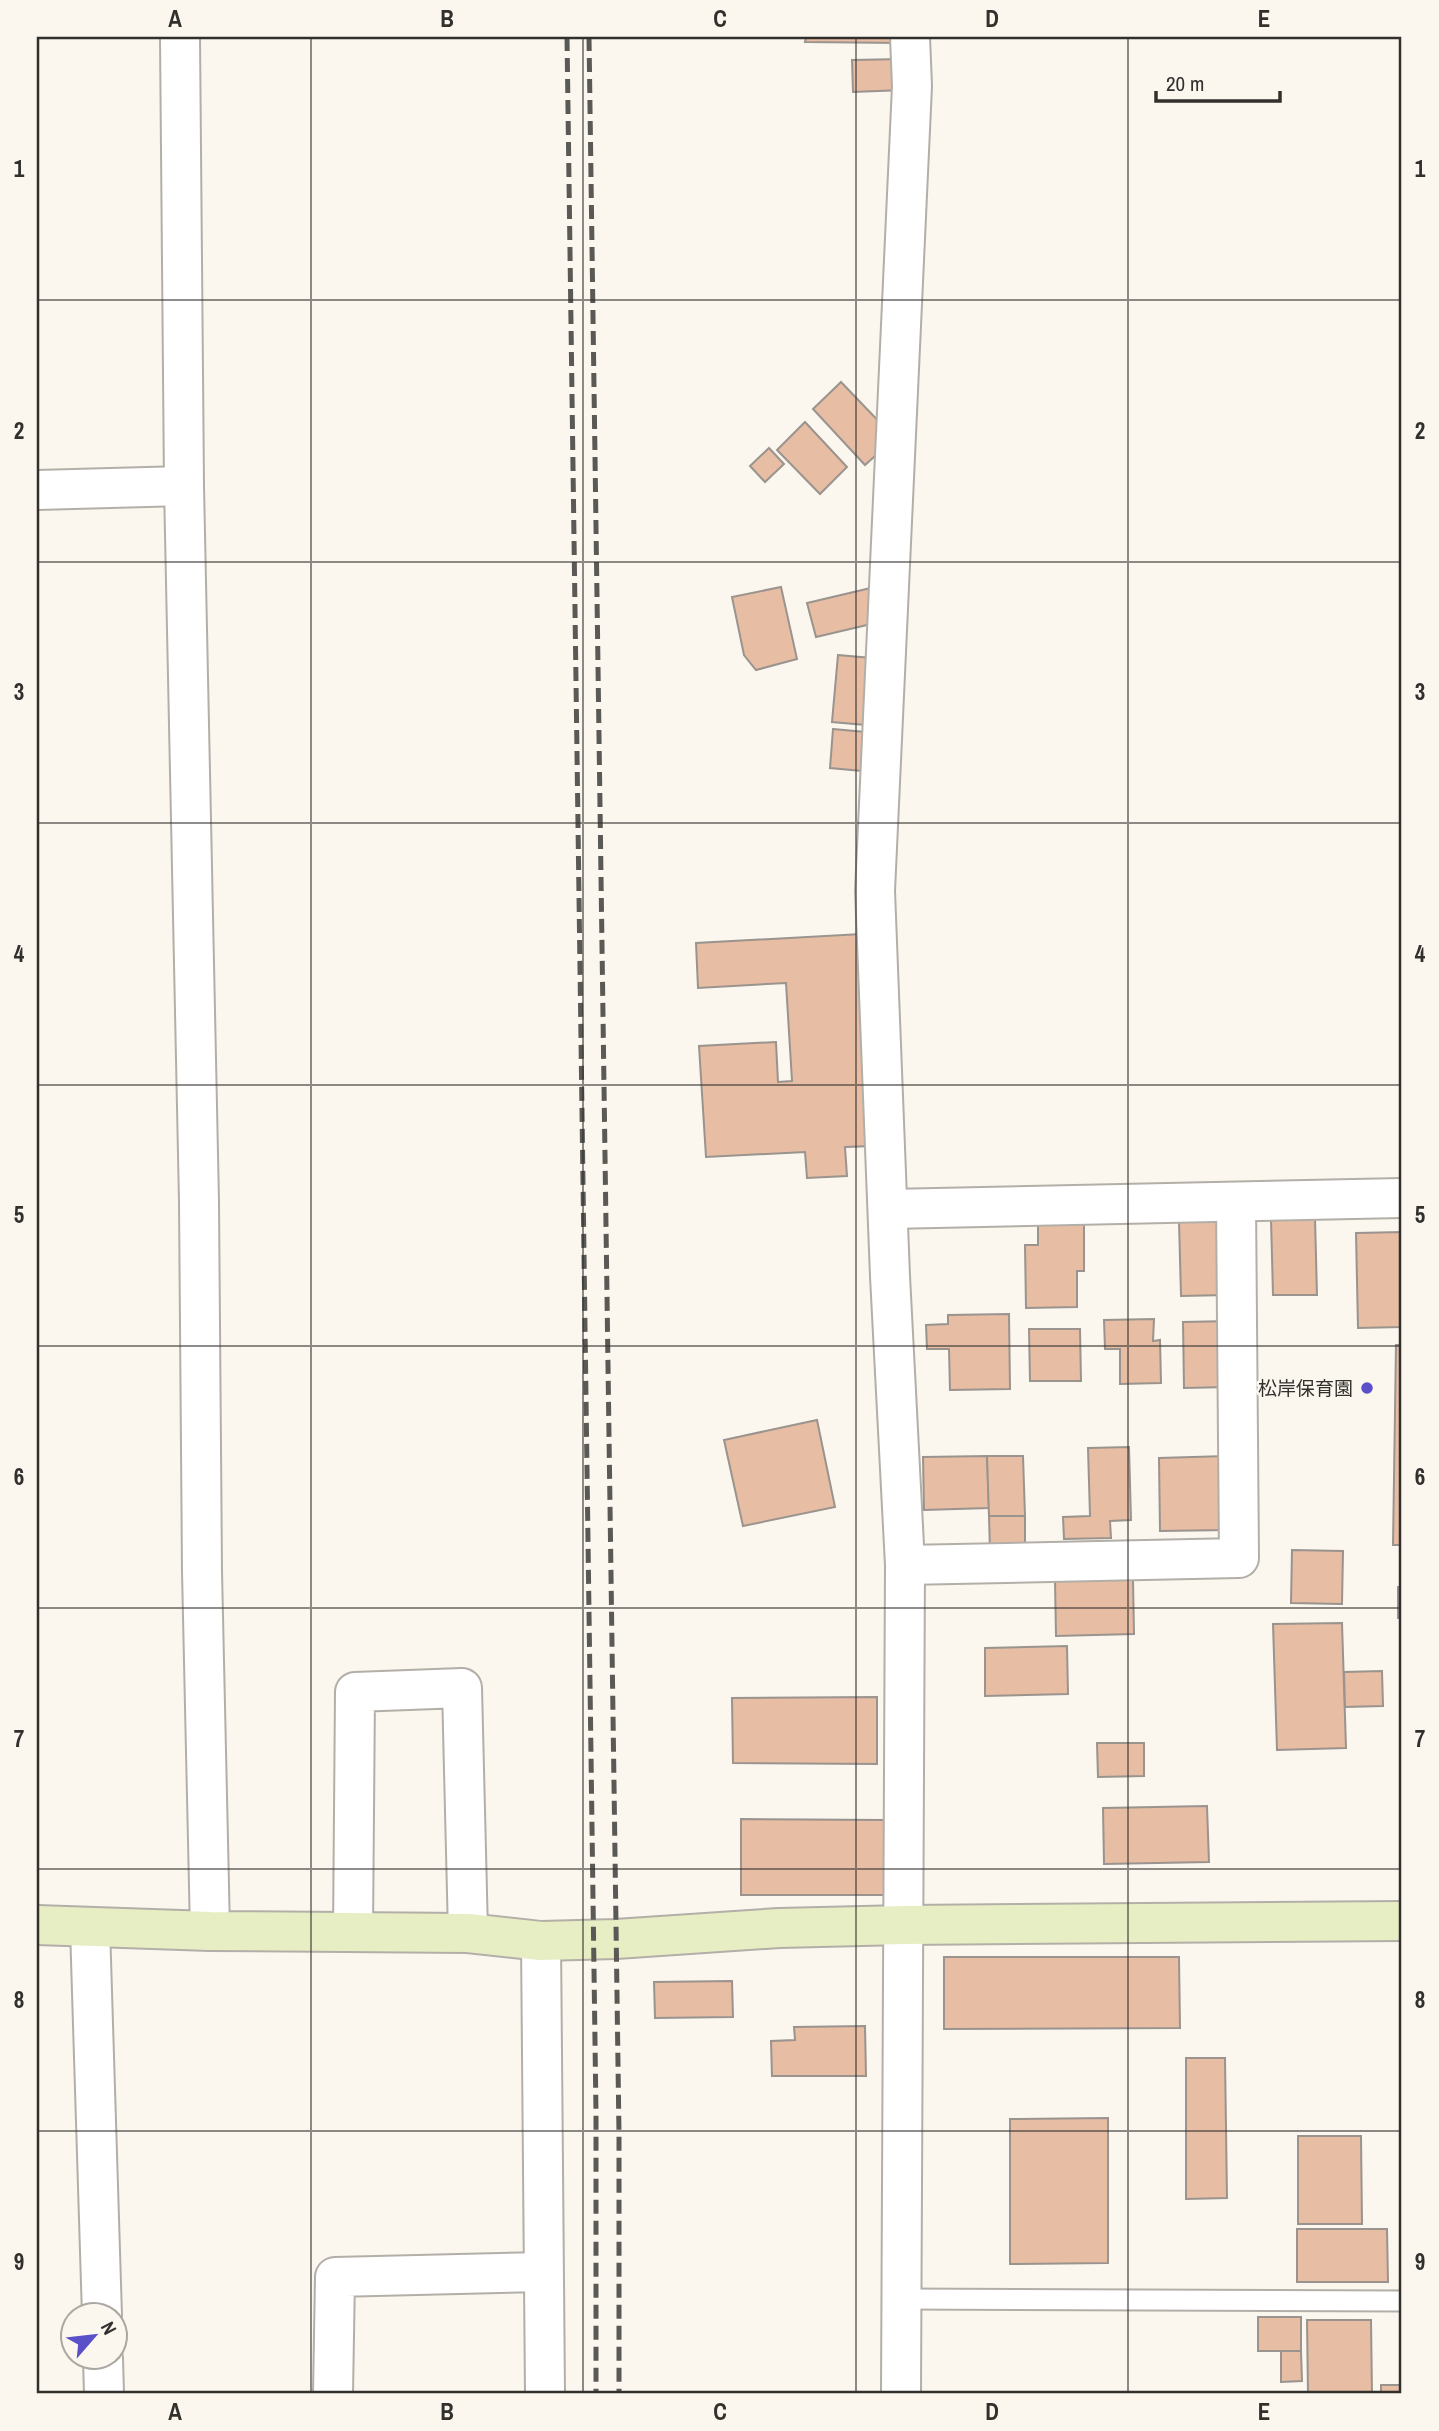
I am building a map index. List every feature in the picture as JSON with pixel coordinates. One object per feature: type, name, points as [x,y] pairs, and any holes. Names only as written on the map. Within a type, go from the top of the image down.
[{"type":"street","points":[[180,37],[184,486],[199,1202],[202,1571],[210,1931]]},
{"type":"street","points":[[901,2394],[905,1565],[890,1276],[875,891],[912,86],[910,37]]},
{"type":"street","points":[[37,490],[184,486]]},
{"type":"street","points":[[889,1209],[1402,1198]]},
{"type":"street","points":[[905,1565],[1239,1558],[1236,1202]]},
{"type":"street","points":[[353,1932],[355,1692],[462,1688],[468,1933]]},
{"type":"street","points":[[37,1925],[210,1931],[468,1933],[541,1941],[779,1928],[904,1925],[1402,1921]]},
{"type":"street","points":[[90,1927],[102,2302]]},
{"type":"street","points":[[541,1941],[545,2394]]},
{"type":"street","points":[[333,2394],[335,2277],[543,2272]]},
{"type":"street","points":[[103,2372],[104,2394]]},
{"type":"lane","points":[[901,2299],[1402,2301]]},
{"type":"building","points":[[806,37],[901,37],[901,43],[805,42]]},
{"type":"building","points":[[903,59],[904,90],[853,92],[852,60]]},
{"type":"building","points":[[841,382],[889,432],[885,447],[865,465],[813,409]]},
{"type":"building","points":[[805,422],[847,467],[820,494],[777,450]]},
{"type":"building","points":[[769,448],[784,464],[765,482],[750,466]]},
{"type":"building","points":[[781,587],[797,659],[756,670],[744,655],[732,597]]},
{"type":"building","points":[[875,587],[884,621],[816,637],[807,603]]},
{"type":"building","points":[[838,655],[883,659],[877,726],[832,722]]},
{"type":"building","points":[[833,729],[876,733],[873,772],[830,768]]},
{"type":"building","points":[[861,934],[873,1146],[845,1147],[847,1176],[807,1178],[805,1152],[706,1157],[699,1046],[776,1042],[778,1082],[792,1081],[786,983],[698,988],[696,943]]},
{"type":"building","points":[[1315,1218],[1317,1295],[1273,1295],[1271,1219]]},
{"type":"building","points":[[1179,1221],[1227,1221],[1228,1295],[1181,1296]]},
{"type":"building","points":[[1084,1222],[1084,1271],[1077,1271],[1077,1307],[1026,1308],[1025,1245],[1038,1245],[1038,1223]]},
{"type":"building","points":[[1402,1232],[1402,1327],[1358,1328],[1356,1233]]},
{"type":"building","points":[[1009,1314],[1010,1389],[950,1390],[949,1349],[927,1349],[926,1325],[948,1324],[948,1315]]},
{"type":"building","points":[[1154,1319],[1153,1341],[1160,1340],[1161,1383],[1120,1384],[1120,1349],[1105,1349],[1104,1320]]},
{"type":"building","points":[[1230,1321],[1231,1387],[1184,1388],[1183,1322]]},
{"type":"building","points":[[1029,1329],[1080,1329],[1081,1381],[1030,1381]]},
{"type":"building","points":[[1396,1345],[1402,1345],[1402,1545],[1393,1545]]},
{"type":"building","points":[[817,1420],[835,1507],[743,1526],[724,1440]]},
{"type":"building","points":[[1129,1447],[1131,1520],[1110,1521],[1111,1538],[1064,1539],[1063,1517],[1090,1516],[1088,1448]]},
{"type":"building","points":[[987,1456],[989,1508],[924,1510],[923,1457]]},
{"type":"building","points":[[987,1456],[1023,1456],[1025,1516],[989,1516]]},
{"type":"building","points":[[1226,1456],[1228,1530],[1160,1531],[1159,1458]]},
{"type":"building","points":[[989,1516],[1025,1516],[1025,1550],[990,1551]]},
{"type":"building","points":[[1292,1550],[1343,1551],[1342,1604],[1291,1603]]},
{"type":"building","points":[[1133,1579],[1134,1634],[1056,1636],[1055,1581]]},
{"type":"building","points":[[1398,1587],[1402,1587],[1402,1618],[1398,1618]]},
{"type":"building","points":[[1342,1623],[1346,1748],[1277,1750],[1273,1624]]},
{"type":"building","points":[[1067,1646],[1068,1694],[985,1696],[985,1648]]},
{"type":"building","points":[[1382,1671],[1383,1706],[1345,1707],[1344,1672]]},
{"type":"building","points":[[877,1697],[877,1764],[733,1763],[732,1698]]},
{"type":"building","points":[[1097,1743],[1144,1743],[1144,1776],[1098,1777]]},
{"type":"building","points":[[1207,1806],[1209,1862],[1104,1864],[1103,1808]]},
{"type":"building","points":[[741,1819],[885,1820],[885,1895],[741,1895]]},
{"type":"building","points":[[944,1957],[1179,1957],[1180,2028],[944,2029]]},
{"type":"building","points":[[732,1981],[733,2017],[655,2018],[654,1982]]},
{"type":"building","points":[[865,2026],[866,2076],[772,2076],[771,2041],[795,2040],[794,2027]]},
{"type":"building","points":[[1186,2058],[1225,2058],[1227,2198],[1186,2199]]},
{"type":"building","points":[[1108,2118],[1108,2263],[1010,2264],[1010,2119]]},
{"type":"building","points":[[1298,2136],[1361,2136],[1362,2224],[1298,2224]]},
{"type":"building","points":[[1297,2229],[1387,2229],[1388,2282],[1297,2282]]},
{"type":"building","points":[[1258,2317],[1301,2317],[1301,2351],[1258,2351]]},
{"type":"building","points":[[1307,2320],[1371,2320],[1372,2394],[1308,2394]]},
{"type":"building","points":[[1281,2351],[1301,2351],[1302,2381],[1281,2382]]},
{"type":"building","points":[[1381,2385],[1402,2385],[1402,2394],[1381,2394]]},
{"type":"railway","points":[[567,37],[596,2113],[596,2394]]},
{"type":"railway","points":[[589,37],[619,2134],[619,2394]]},
{"type":"place","name":"松岸保育園","points":[[1367,1388]]}]
